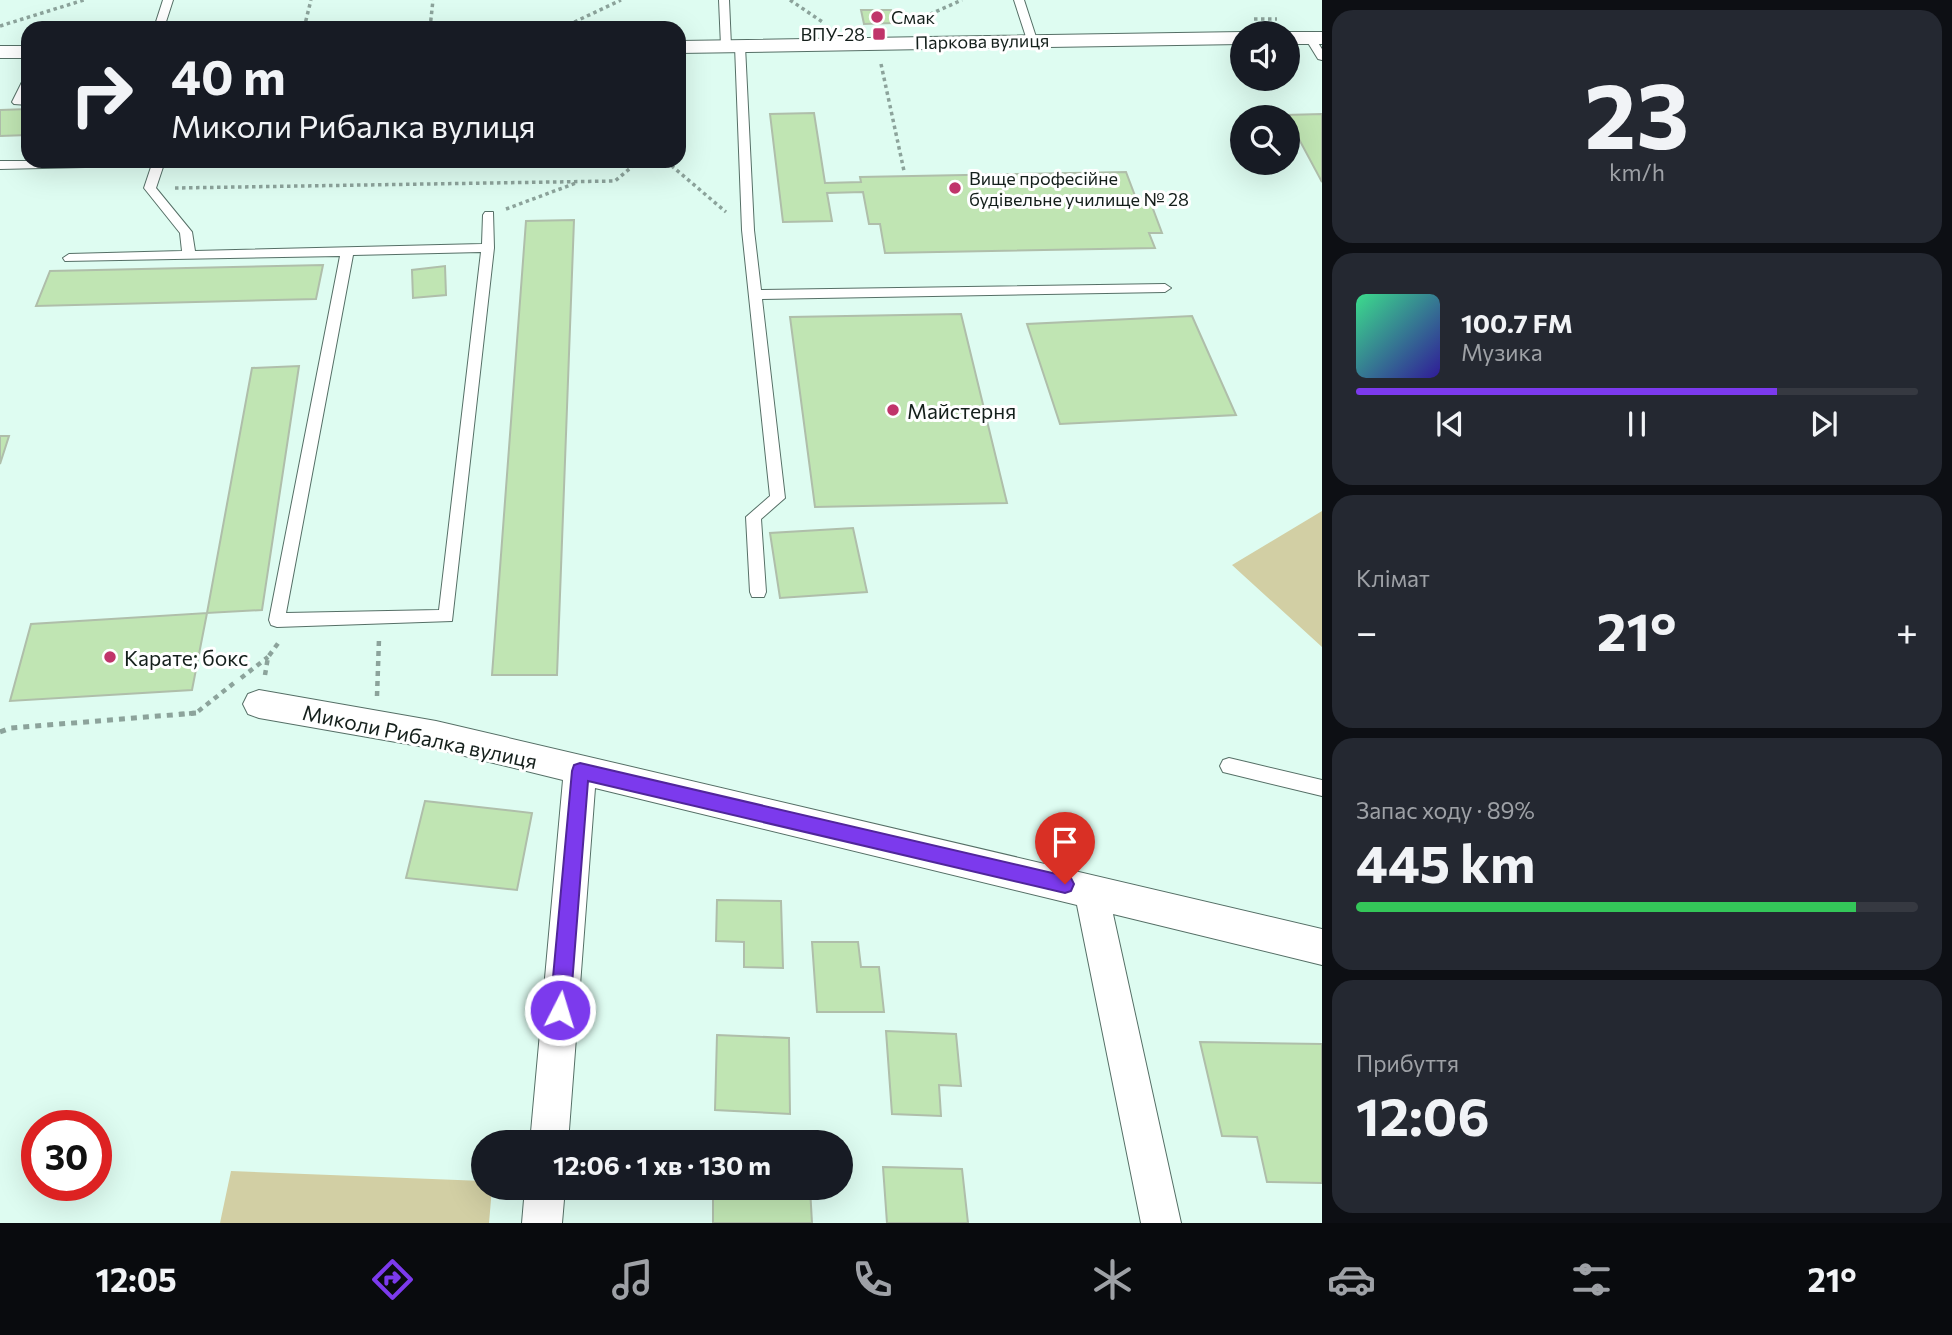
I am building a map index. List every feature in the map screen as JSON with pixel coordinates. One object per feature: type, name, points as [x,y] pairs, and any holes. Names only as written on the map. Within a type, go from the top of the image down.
[{"type":"street","name":"Паркова вулиця","points":[[686,47],[1230,38]]},
{"type":"street","points":[[0,52],[21,52]]},
{"type":"street","name":"Миколи Рибалка вулиця","points":[[259,704],[436,735],[1322,947]]},
{"type":"street","points":[[550,1130],[580,771]]},
{"type":"street","points":[[1091,891],[1161,1223]]},
{"type":"street","points":[[542,1223],[544,1200]]},
{"type":"lane","points":[[162,21],[169,0]]},
{"type":"lane","points":[[724,0],[733,46],[748,230],[778,498],[753,517],[758,592]]},
{"type":"lane","points":[[1019,0],[1032,40]]},
{"type":"lane","points":[[1316,38],[1322,57]]},
{"type":"lane","points":[[7,110],[21,103]]},
{"type":"lane","points":[[0,165],[21,165]]},
{"type":"lane","points":[[157,168],[150,188],[186,232],[189,256]]},
{"type":"lane","points":[[347,252],[277,620],[446,616],[488,248],[489,215]]},
{"type":"lane","points":[[69,258],[488,248]]},
{"type":"lane","points":[[755,295],[1165,288]]},
{"type":"lane","points":[[1229,766],[1322,788]]},
{"type":"path","points":[[0,26],[84,0]]},
{"type":"path","points":[[306,21],[311,0]]},
{"type":"path","points":[[430,21],[433,0]]},
{"type":"path","points":[[577,21],[621,0]]},
{"type":"path","points":[[790,0],[828,25]]},
{"type":"path","points":[[906,24],[962,0]]},
{"type":"path","points":[[880,60],[904,171]]},
{"type":"path","points":[[150,188],[615,181],[631,168]]},
{"type":"path","points":[[674,168],[748,230]]},
{"type":"path","points":[[489,215],[580,181]]},
{"type":"path","points":[[377,702],[379,618]]},
{"type":"path","points":[[0,732],[10,727],[196,713],[268,657],[295,620]]},
{"type":"path","points":[[259,704],[268,657]]},
{"type":"shaded area","points":[[1322,511],[1322,647],[1232,565]]},
{"type":"shaded area","points":[[231,1171],[471,1181],[471,1200],[491,1200],[489,1223],[220,1223]]},
{"type":"building","name":"Смак","points":[[861,10],[891,10],[893,23],[864,24]]},
{"type":"building","points":[[21,109],[21,135],[0,136],[0,110]]},
{"type":"building","name":"Вище професійне будівельне училище № 28","points":[[814,113],[825,183],[861,182],[860,177],[1126,172],[1137,201],[1150,201],[1162,233],[1149,233],[1155,248],[885,253],[880,224],[869,224],[863,192],[827,193],[832,221],[783,222],[770,114]]},
{"type":"building","points":[[1322,114],[1322,182],[1300,141],[1300,115]]},
{"type":"building","points":[[574,220],[557,675],[492,675],[526,221]]},
{"type":"building","points":[[323,265],[316,299],[36,306],[50,271]]},
{"type":"building","points":[[445,266],[446,295],[413,298],[412,270]]},
{"type":"building","name":"Майстерня","points":[[961,314],[1007,503],[815,507],[790,317]]},
{"type":"building","points":[[1192,316],[1236,415],[1060,424],[1027,324]]},
{"type":"building","points":[[299,366],[262,610],[207,613],[252,368]]},
{"type":"building","points":[[0,436],[9,436],[0,464]]},
{"type":"building","points":[[853,528],[867,592],[780,598],[770,533]]},
{"type":"building","name":"Карате; бокс","points":[[207,613],[192,690],[10,701],[31,624]]},
{"type":"building","points":[[425,801],[532,813],[517,890],[406,878]]},
{"type":"building","points":[[717,900],[781,901],[783,968],[744,967],[744,942],[716,941]]},
{"type":"building","points":[[812,942],[858,942],[861,967],[879,967],[884,1012],[817,1012]]},
{"type":"building","points":[[886,1031],[956,1034],[961,1086],[939,1085],[941,1116],[892,1114]]},
{"type":"building","points":[[717,1035],[789,1038],[790,1114],[715,1110]]},
{"type":"building","points":[[1200,1042],[1322,1044],[1322,1183],[1267,1182],[1257,1137],[1222,1136]]},
{"type":"building","points":[[883,1167],[962,1169],[968,1223],[887,1223]]},
{"type":"building","points":[[713,1200],[811,1200],[812,1223],[713,1223]]},
{"type":"place","name":"Смак","points":[[877,17]]},
{"type":"place","name":"ВПУ-28","points":[[879,34]]},
{"type":"place","name":"Вище професійне будівельне училище № 28","points":[[955,188]]},
{"type":"place","name":"Майстерня","points":[[893,410]]},
{"type":"place","name":"Карате; бокс","points":[[110,657]]},
{"type":"route","points":[[560,1010],[580,771],[1065,884]]}]
